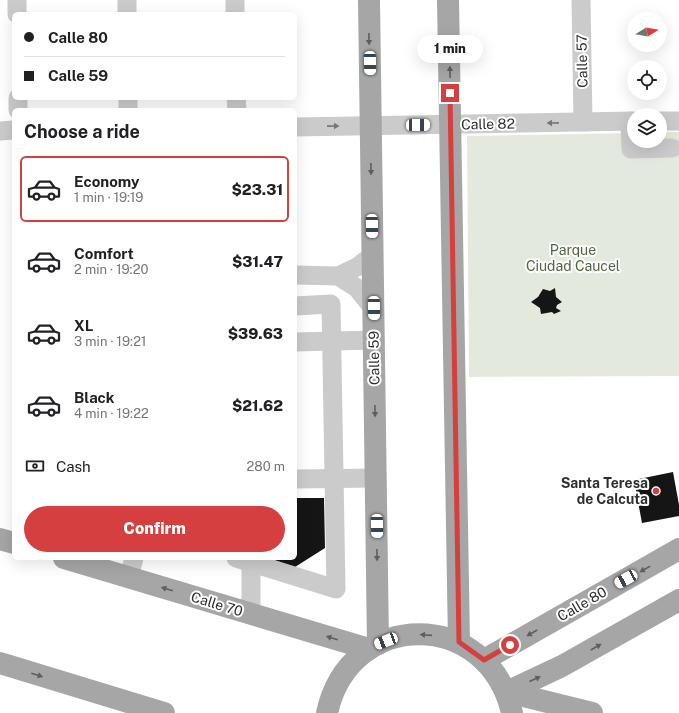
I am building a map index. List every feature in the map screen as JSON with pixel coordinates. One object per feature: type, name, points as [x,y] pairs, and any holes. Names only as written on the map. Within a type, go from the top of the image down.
[{"type":"main road","name":"Calle 59","points":[[369,0],[376,478],[374,646]]},
{"type":"main road","points":[[448,0],[459,642]]},
{"type":"main road","points":[[0,539],[12,542]]},
{"type":"main road","name":"Calle 80","points":[[484,660],[679,549]]},
{"type":"main road","name":"Calle 70","points":[[78,560],[132,568],[251,614],[374,646]]},
{"type":"main road","points":[[507,692],[562,666],[679,600]]},
{"type":"main road","points":[[327,713],[332,696],[341,677],[358,657],[374,646],[399,637],[427,634],[459,642],[484,660],[495,672],[507,692],[512,713]]},
{"type":"main road","points":[[0,663],[130,708],[164,713]]},
{"type":"main road","points":[[562,666],[556,678],[558,692],[566,706]]},
{"type":"main road","points":[[507,692],[592,713]]},
{"type":"street","points":[[17,0],[17,12]]},
{"type":"street","points":[[127,0],[127,12]]},
{"type":"street","points":[[235,0],[235,12]]},
{"type":"street","name":"Calle 57","points":[[581,0],[583,122]]},
{"type":"street","name":"Calle 82","points":[[297,127],[627,121]]},
{"type":"street","points":[[667,121],[679,121]]},
{"type":"street","points":[[0,131],[12,130]]},
{"type":"street","points":[[631,148],[672,148]]},
{"type":"street","points":[[297,275],[338,276],[353,269],[373,255]]},
{"type":"street","points":[[338,276],[357,288],[374,308]]},
{"type":"street","points":[[251,614],[246,560],[336,589],[331,304],[297,306]]},
{"type":"street","points":[[297,342],[374,340]]},
{"type":"street","points":[[297,479],[376,478]]},
{"type":"green space","name":"Parque Ciudad Caucel","points":[[667,132],[679,132],[679,376],[469,377],[467,136],[627,133],[627,148],[667,148]]},
{"type":"building","points":[[555,288],[556,297],[562,302],[557,305],[556,308],[561,311],[554,314],[552,312],[541,314],[540,308],[531,302],[538,297],[543,289],[550,291]]},
{"type":"building","name":"Santa Teresa de Calcuta","points":[[673,472],[679,505],[679,516],[642,523],[634,480]]},
{"type":"building","points":[[297,498],[324,498],[325,548],[295,567],[274,560],[297,560]]},
{"type":"place","name":"Santa Teresa de Calcuta","points":[[656,491]]},
{"type":"route","points":[[450,93],[459,642],[475,652],[484,660],[510,645]]}]
